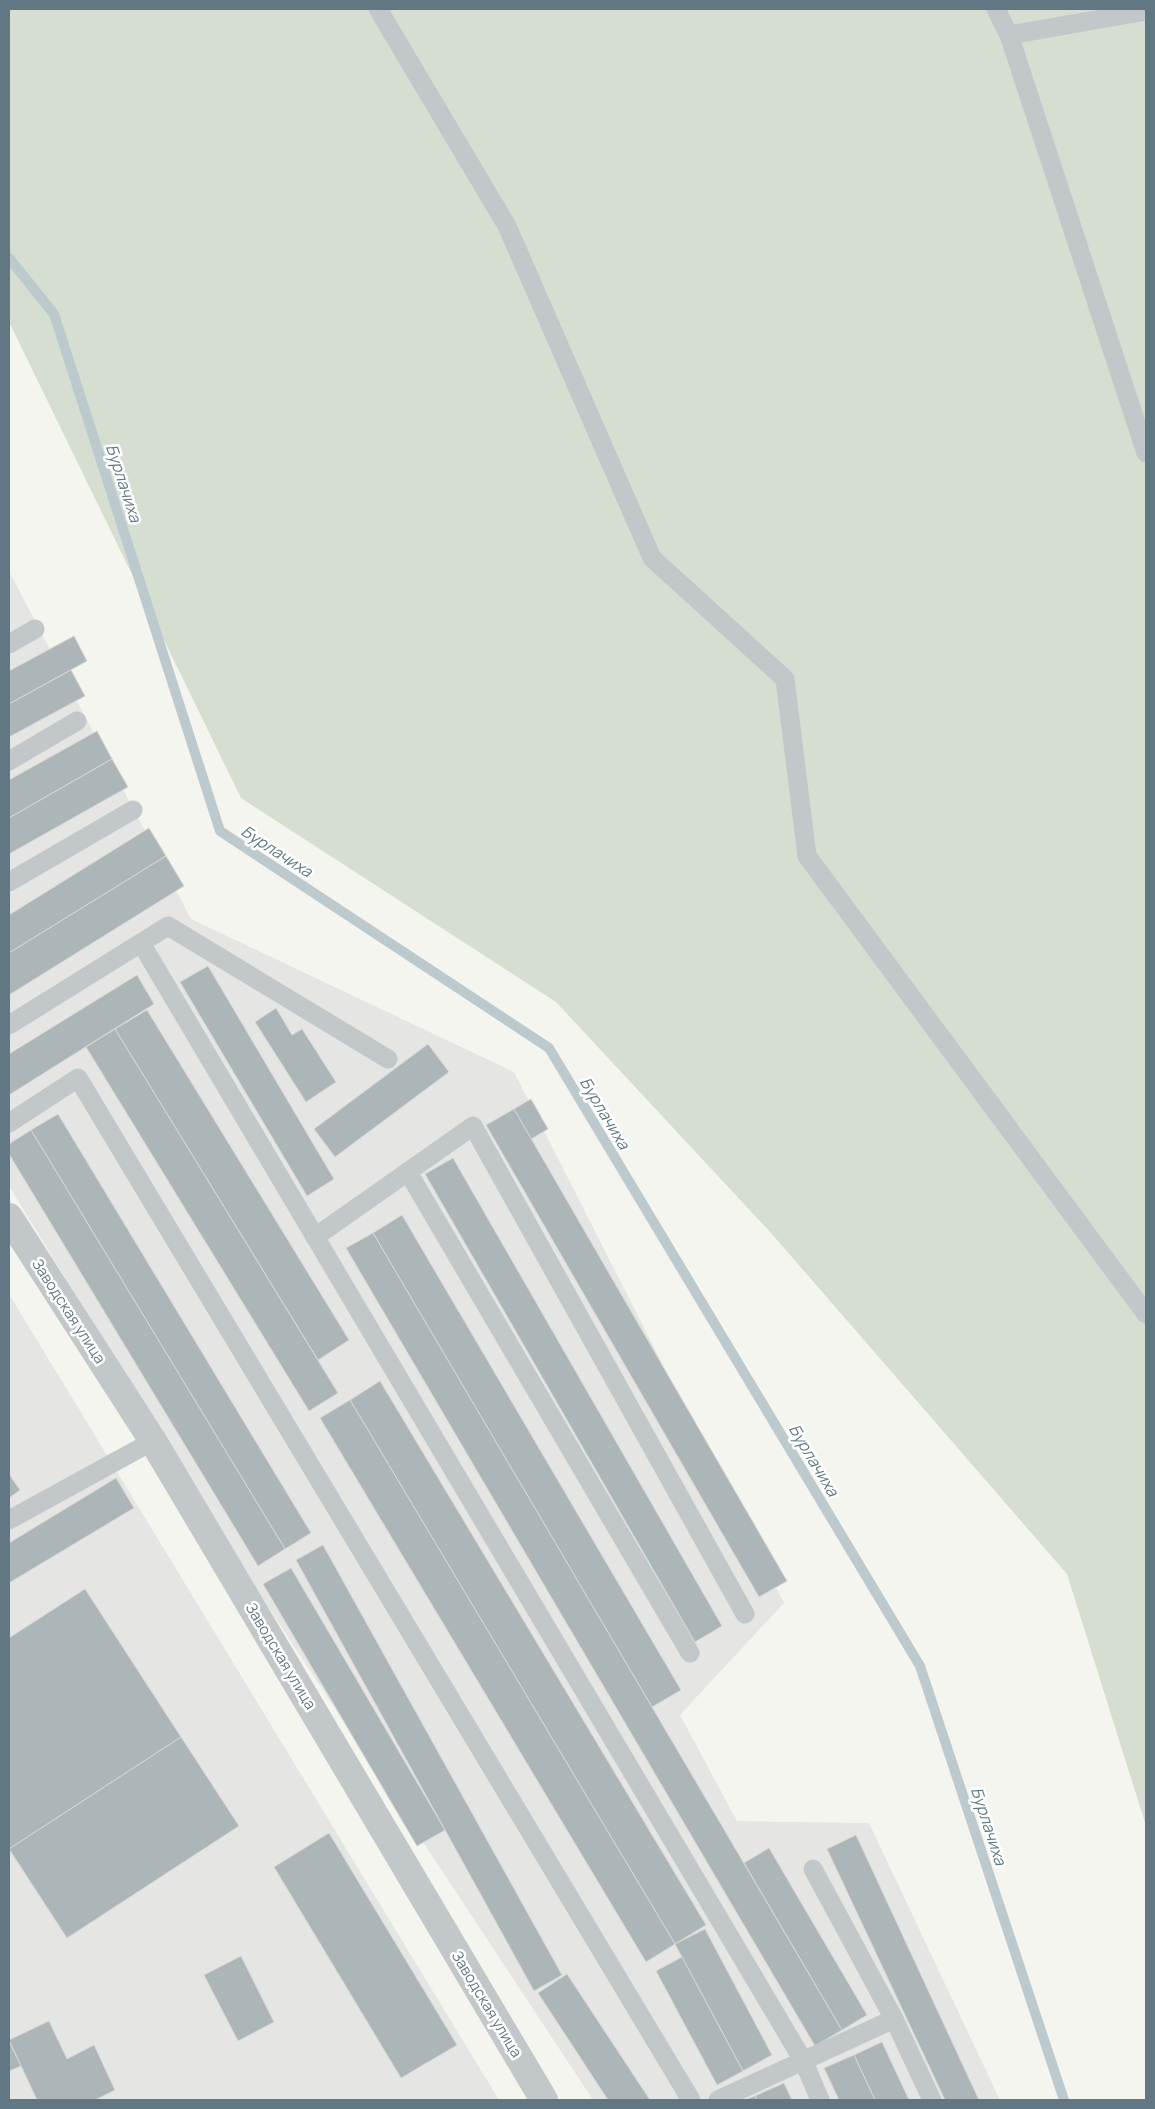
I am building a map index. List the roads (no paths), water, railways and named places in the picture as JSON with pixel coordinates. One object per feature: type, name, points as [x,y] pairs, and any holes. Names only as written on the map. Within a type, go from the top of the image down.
[{"type":"street","name":"Заводская улица","points":[[9,1217],[153,1441],[544,2100]]},
{"type":"lane","points":[[378,9],[507,226],[652,558],[785,680],[808,856],[1146,1314]]},
{"type":"lane","points":[[996,9],[1009,35],[1146,453]]},
{"type":"lane","points":[[1009,35],[1146,11]]},
{"type":"lane","points":[[9,644],[35,629]]},
{"type":"lane","points":[[9,761],[77,721]]},
{"type":"lane","points":[[9,882],[133,810]]},
{"type":"lane","points":[[9,1024],[168,926],[388,1059]]},
{"type":"lane","points":[[140,943],[804,2062],[820,2100]]},
{"type":"lane","points":[[9,1123],[78,1078],[692,2100]]},
{"type":"lane","points":[[315,1237],[473,1126],[745,1614]]},
{"type":"lane","points":[[408,1172],[690,1653]]},
{"type":"lane","points":[[9,1520],[153,1441]]},
{"type":"lane","points":[[813,1870],[894,2019],[932,2100]]},
{"type":"lane","points":[[718,2100],[894,2019]]},
{"type":"waterway","name":"Бурлачиха","points":[[9,258],[54,314],[220,831],[549,1048],[920,1666],[1064,2100]]}]
